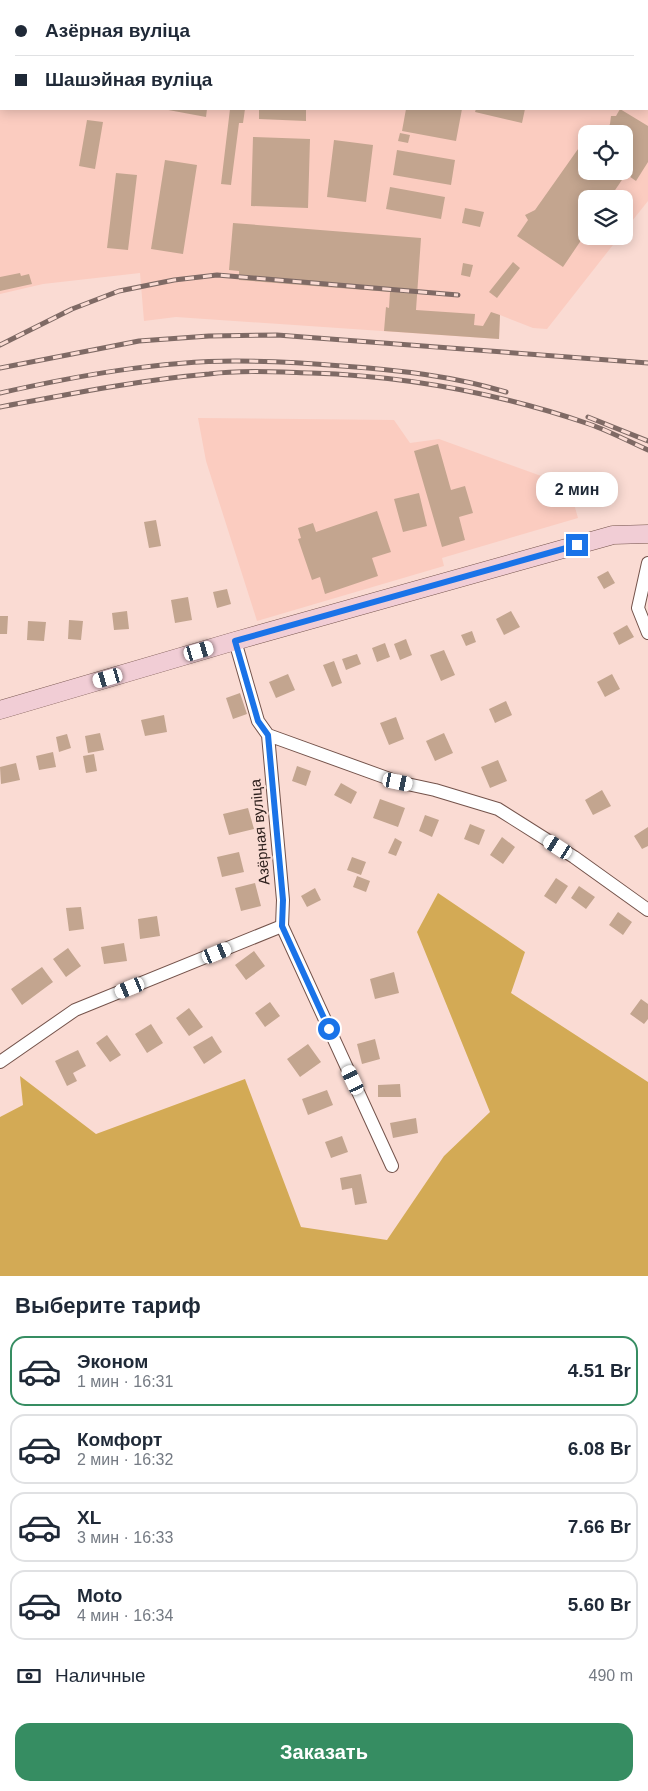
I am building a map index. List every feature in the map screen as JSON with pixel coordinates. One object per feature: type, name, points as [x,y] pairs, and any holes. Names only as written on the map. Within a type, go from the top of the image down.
[{"type":"main road","points":[[0,710],[235,641],[613,535],[648,534]]},
{"type":"street","points":[[648,563],[638,608],[648,633]]},
{"type":"street","points":[[235,641],[258,721],[268,735],[398,782],[435,790],[498,809],[574,858],[648,910]]},
{"type":"street","name":"Азёрная вуліца","points":[[268,735],[283,900],[282,926],[392,1166]]},
{"type":"street","points":[[0,1062],[76,1010],[282,926]]},
{"type":"shaded area","points":[[0,110],[648,110],[648,201],[633,220],[633,190],[578,190],[578,245],[613,245],[547,329],[533,328],[500,315],[499,339],[176,317],[144,321],[140,273],[43,284],[0,294]]},
{"type":"shaded area","points":[[198,418],[394,420],[410,443],[439,439],[569,486],[578,518],[442,558],[444,566],[257,621],[206,461]]},
{"type":"shaded area","points":[[438,893],[525,952],[511,993],[648,1082],[648,1276],[0,1276],[0,1117],[23,1105],[20,1076],[96,1134],[245,1079],[301,1227],[387,1240],[444,1156],[490,1112],[417,932]]},
{"type":"building","points":[[168,110],[207,110],[206,117]]},
{"type":"building","points":[[230,110],[245,110],[243,123],[239,123],[231,185],[221,184]]},
{"type":"building","points":[[259,110],[306,110],[306,121],[259,119]]},
{"type":"building","points":[[406,110],[462,110],[456,141],[402,131]]},
{"type":"building","points":[[476,110],[525,110],[522,123],[475,112]]},
{"type":"building","points":[[619,110],[622,110],[648,126],[648,162],[636,181],[633,179],[633,125],[609,125],[611,116],[616,116]]},
{"type":"building","points":[[87,120],[103,122],[95,169],[79,166]]},
{"type":"building","points":[[400,133],[410,135],[408,143],[398,141]]},
{"type":"building","points":[[253,137],[310,139],[308,208],[251,206]]},
{"type":"building","points":[[334,140],[373,145],[366,202],[327,197]]},
{"type":"building","points":[[578,149],[578,180],[622,180],[615,190],[578,190],[578,245],[563,267],[517,236],[528,220],[525,215],[535,210]]},
{"type":"building","points":[[397,150],[455,160],[451,185],[393,175]]},
{"type":"building","points":[[165,160],[197,165],[183,254],[151,249]]},
{"type":"building","points":[[116,173],[137,175],[128,250],[107,248]]},
{"type":"building","points":[[390,187],[445,197],[441,219],[386,209]]},
{"type":"building","points":[[465,208],[484,212],[480,227],[462,223]]},
{"type":"building","points":[[233,223],[421,238],[416,310],[475,314],[474,325],[483,326],[491,312],[500,315],[499,339],[384,331],[386,307],[389,308],[390,292],[239,280],[239,271],[229,270]]},
{"type":"building","points":[[513,262],[520,268],[497,298],[489,292]]},
{"type":"building","points":[[463,263],[473,265],[470,277],[461,275]]},
{"type":"building","points":[[20,273],[21,276],[29,274],[32,284],[0,291],[0,277]]},
{"type":"building","points":[[438,444],[451,490],[465,486],[473,513],[459,517],[465,540],[442,547],[414,451]]},
{"type":"building","points":[[419,493],[427,526],[403,532],[394,499]]},
{"type":"building","points":[[377,511],[391,552],[372,558],[378,576],[325,594],[320,577],[312,580],[298,539],[301,538],[298,528],[313,523],[316,532]]},
{"type":"building","points":[[156,520],[161,546],[149,548],[144,522]]},
{"type":"building","points":[[608,571],[615,583],[604,589],[597,577]]},
{"type":"building","points":[[227,589],[231,604],[217,608],[213,592]]},
{"type":"building","points":[[188,597],[192,620],[175,623],[171,600]]},
{"type":"building","points":[[127,611],[129,629],[114,630],[112,613]]},
{"type":"building","points":[[511,611],[520,627],[504,635],[496,619]]},
{"type":"building","points":[[0,616],[8,616],[7,634],[0,634]]},
{"type":"building","points":[[69,620],[83,621],[81,640],[68,639]]},
{"type":"building","points":[[28,621],[46,622],[44,641],[27,640]]},
{"type":"building","points":[[627,625],[634,637],[619,645],[613,633]]},
{"type":"building","points":[[472,631],[476,642],[466,646],[461,635]]},
{"type":"building","points":[[406,639],[412,655],[400,660],[394,644]]},
{"type":"building","points":[[385,643],[390,657],[377,662],[372,648]]},
{"type":"building","points":[[444,650],[455,675],[441,681],[430,655]]},
{"type":"building","points":[[357,654],[361,664],[346,670],[342,659]]},
{"type":"building","points":[[334,661],[342,683],[332,687],[323,665]]},
{"type":"building","points":[[288,674],[295,690],[276,698],[269,682]]},
{"type":"building","points":[[612,674],[620,689],[605,697],[597,682]]},
{"type":"building","points":[[240,693],[247,714],[233,719],[226,698]]},
{"type":"building","points":[[506,701],[512,715],[495,723],[489,709]]},
{"type":"building","points":[[164,715],[167,732],[145,736],[141,720]]},
{"type":"building","points":[[396,717],[404,739],[389,745],[380,723]]},
{"type":"building","points":[[100,733],[104,750],[88,753],[85,736]]},
{"type":"building","points":[[444,733],[453,753],[435,761],[426,741]]},
{"type":"building","points":[[67,734],[71,748],[59,752],[56,737]]},
{"type":"building","points":[[53,752],[56,767],[39,770],[36,756]]},
{"type":"building","points":[[94,754],[97,771],[86,773],[83,756]]},
{"type":"building","points":[[498,760],[507,781],[490,788],[481,767]]},
{"type":"building","points":[[16,763],[20,780],[1,784],[0,767]]},
{"type":"building","points":[[297,766],[311,771],[306,786],[292,781]]},
{"type":"building","points":[[341,783],[357,792],[351,804],[334,795]]},
{"type":"building","points":[[602,790],[611,806],[593,815],[585,800]]},
{"type":"building","points":[[380,799],[405,808],[398,827],[373,818]]},
{"type":"building","points":[[248,808],[254,829],[229,835],[223,814]]},
{"type":"building","points":[[425,815],[439,820],[432,837],[419,831]]},
{"type":"building","points":[[470,824],[485,830],[479,845],[464,839]]},
{"type":"building","points":[[648,827],[648,846],[642,849],[634,836]]},
{"type":"building","points":[[502,837],[515,847],[503,864],[490,855]]},
{"type":"building","points":[[395,838],[402,842],[396,856],[388,853]]},
{"type":"building","points":[[239,852],[244,872],[222,877],[217,857]]},
{"type":"building","points":[[352,857],[366,862],[361,875],[347,870]]},
{"type":"building","points":[[357,876],[370,881],[366,892],[353,887]]},
{"type":"building","points":[[556,878],[568,886],[556,904],[544,896]]},
{"type":"building","points":[[255,883],[261,906],[241,911],[235,888]]},
{"type":"building","points":[[579,886],[595,897],[586,909],[571,898]]},
{"type":"building","points":[[315,888],[321,900],[307,907],[301,896]]},
{"type":"building","points":[[81,907],[84,929],[69,931],[66,908]]},
{"type":"building","points":[[618,912],[632,922],[623,935],[609,925]]},
{"type":"building","points":[[157,916],[160,936],[140,939],[138,919]]},
{"type":"building","points":[[124,943],[127,961],[104,964],[101,947]]},
{"type":"building","points":[[68,948],[81,966],[66,977],[53,959]]},
{"type":"building","points":[[254,951],[265,966],[246,980],[235,965]]},
{"type":"building","points":[[42,967],[53,982],[22,1005],[11,989]]},
{"type":"building","points":[[394,972],[399,993],[375,999],[370,979]]},
{"type":"building","points":[[641,999],[648,1004],[648,1019],[644,1024],[630,1014]]},
{"type":"building","points":[[270,1002],[280,1016],[265,1027],[255,1013]]},
{"type":"building","points":[[189,1008],[203,1027],[189,1036],[176,1018]]},
{"type":"building","points":[[151,1024],[163,1043],[147,1053],[135,1034]]},
{"type":"building","points":[[107,1035],[121,1055],[110,1062],[96,1043]]},
{"type":"building","points":[[212,1036],[222,1052],[204,1064],[193,1047]]},
{"type":"building","points":[[375,1039],[380,1059],[362,1064],[357,1044]]},
{"type":"building","points":[[308,1044],[321,1062],[300,1077],[287,1059]]},
{"type":"building","points":[[78,1050],[86,1066],[73,1073],[77,1081],[67,1086],[55,1061]]},
{"type":"building","points":[[400,1084],[401,1097],[378,1097],[378,1085]]},
{"type":"building","points":[[327,1090],[333,1105],[308,1115],[302,1099]]},
{"type":"building","points":[[416,1118],[418,1133],[393,1138],[390,1123]]},
{"type":"building","points":[[342,1136],[348,1152],[331,1158],[325,1142]]},
{"type":"building","points":[[361,1174],[367,1203],[355,1205],[352,1188],[342,1190],[340,1178]]},
{"type":"railway","points":[[0,345],[72,309],[119,291],[174,280],[217,275],[458,295]]},
{"type":"railway","points":[[0,368],[139,341],[209,336],[277,335],[648,363]]},
{"type":"railway","points":[[0,393],[117,371],[177,364],[236,361],[302,363],[405,372],[446,378],[506,392]]},
{"type":"railway","points":[[0,407],[78,392],[222,373],[273,372],[347,375],[418,382],[521,403],[589,424],[648,450]]},
{"type":"railway","points":[[588,417],[648,441]]},
{"type":"route","points":[[329,1029],[282,926],[283,900],[268,735],[261,728],[258,721],[235,641],[577,545]]}]
